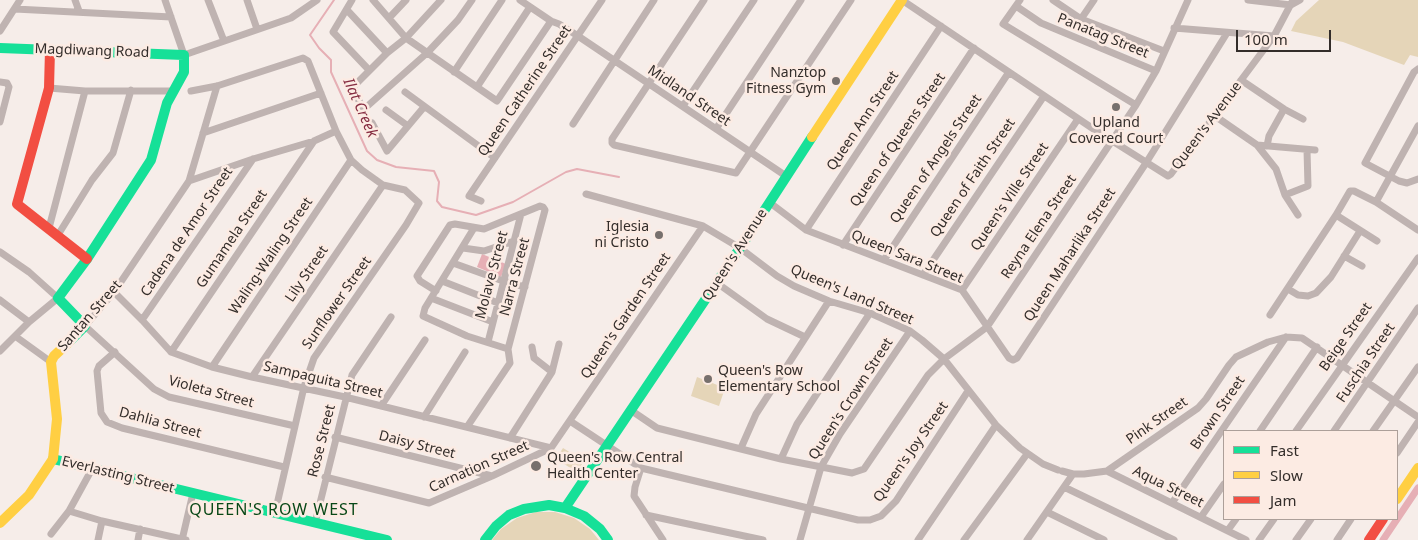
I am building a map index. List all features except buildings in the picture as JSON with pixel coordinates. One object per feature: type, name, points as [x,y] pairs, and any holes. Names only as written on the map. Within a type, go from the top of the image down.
[{"type":"street","points":[[0,31],[20,0]]},
{"type":"street","points":[[75,0],[80,11]]},
{"type":"street","points":[[1,349],[58,298],[87,259],[151,160],[167,103],[184,72],[184,55],[165,0]]},
{"type":"street","points":[[208,0],[224,42]]},
{"type":"street","points":[[247,0],[258,29]]},
{"type":"street","points":[[184,55],[291,18],[317,0]]},
{"type":"street","points":[[352,0],[334,32],[369,70]]},
{"type":"street","points":[[389,18],[406,0]]},
{"type":"street","points":[[441,0],[406,38],[369,70],[353,87],[363,110],[427,53],[458,20],[472,0]]},
{"type":"street","points":[[454,72],[502,0]]},
{"type":"street","name":"Midland Street","points":[[520,0],[578,36],[786,176]]},
{"type":"street","name":"Queen Catherine Street","points":[[481,201],[469,196],[602,0]]},
{"type":"street","points":[[573,124],[654,0]]},
{"type":"street","points":[[704,0],[612,139],[612,143],[736,173],[851,0]]},
{"type":"street","points":[[682,106],[754,0]]},
{"type":"street","points":[[716,129],[801,0]]},
{"type":"street","name":"Queen's Avenue","points":[[565,508],[717,284],[902,0],[1112,142],[1168,176],[1274,36],[1292,2]]},
{"type":"street","points":[[1054,0],[1081,18],[1164,51]]},
{"type":"street","points":[[1081,18],[1094,0]]},
{"type":"street","name":"Reyna Elena Street","points":[[632,411],[657,428],[781,459],[852,473],[864,469],[928,375],[944,359],[987,327],[1136,105],[1156,71],[1188,0]]},
{"type":"street","points":[[1248,0],[1292,2],[1300,0]]},
{"type":"street","points":[[375,1],[406,38],[497,101],[551,21]]},
{"type":"street","points":[[1018,3],[1003,24],[1136,105]]},
{"type":"street","name":"Panatag Street","points":[[1018,3],[1041,24],[1156,71]]},
{"type":"street","points":[[477,86],[530,7]]},
{"type":"street","points":[[15,8],[171,17]]},
{"type":"street","points":[[347,10],[387,54]]},
{"type":"street","name":"Queen Ann Street","points":[[806,230],[941,26]]},
{"type":"street","points":[[1174,28],[1274,36]]},
{"type":"street","name":"Queen Maharlika Street","points":[[1013,360],[1017,358],[1146,163],[1227,33]]},
{"type":"street","name":"Magdiwang Road","points":[[0,48],[184,55]]},
{"type":"street","name":"Queen of Queens Street","points":[[843,245],[974,48]]},
{"type":"street","points":[[50,50],[49,88],[17,204],[87,259]]},
{"type":"street","points":[[191,91],[217,86],[304,58],[308,60],[336,131],[351,160],[383,185]]},
{"type":"street","points":[[1418,69],[1414,72],[1365,163],[1390,177],[1407,183],[1418,179]]},
{"type":"street","name":"Queen of Angels Street","points":[[884,260],[1010,72]]},
{"type":"street","points":[[1241,80],[1284,109],[1303,119]]},
{"type":"street","points":[[0,82],[8,85],[9,90],[0,122]]},
{"type":"street","name":"Santan Street","points":[[2,522],[29,495],[53,459],[57,420],[51,362],[54,356],[85,326],[114,292],[189,181],[217,86]]},
{"type":"street","points":[[49,88],[85,91],[173,91]]},
{"type":"street","points":[[58,235],[92,180],[113,153],[131,90]]},
{"type":"street","points":[[49,228],[85,91]]},
{"type":"street","points":[[405,92],[495,158]]},
{"type":"street","points":[[203,133],[321,93]]},
{"type":"street","name":"Queen of Faith Street","points":[[923,275],[1044,96]]},
{"type":"street","points":[[372,123],[387,151],[424,107]]},
{"type":"street","points":[[1268,146],[1269,136],[1284,109]]},
{"type":"street","points":[[386,110],[408,126]]},
{"type":"street","points":[[1215,116],[1257,145],[1276,169],[1285,195],[1298,214]]},
{"type":"street","name":"Queen's Ville Street","points":[[962,290],[1078,119]]},
{"type":"street","points":[[1376,202],[1418,126]]},
{"type":"street","points":[[189,181],[314,141],[336,131]]},
{"type":"street","name":"Gumamela Street","points":[[171,352],[314,141]]},
{"type":"street","points":[[1257,145],[1316,150]]},
{"type":"street","points":[[1285,195],[1308,186],[1307,150]]},
{"type":"street","name":"Cadena de Amor Street","points":[[142,320],[253,159]]},
{"type":"street","name":"Waling-Waling Street","points":[[212,367],[351,160]]},
{"type":"street","name":"Sunflower Street","points":[[274,513],[304,387],[314,358],[406,226],[419,203],[405,190],[383,185]]},
{"type":"street","name":"Lily Street","points":[[252,377],[383,185]]},
{"type":"street","points":[[1270,315],[1350,191],[1354,191],[1376,202],[1418,230]]},
{"type":"street","points":[[586,194],[703,226],[740,248]]},
{"type":"street","name":"Queen Sara Street","points":[[769,202],[806,230],[962,290],[1009,358],[1013,360]]},
{"type":"street","name":"Narra Street","points":[[467,427],[510,363],[508,349],[545,210],[540,206],[521,214]]},
{"type":"street","points":[[436,291],[420,281],[417,276],[450,225],[455,224],[484,229],[521,214]]},
{"type":"street","name":"Molave Street","points":[[488,342],[521,214]]},
{"type":"street","points":[[1336,215],[1377,241]]},
{"type":"street","name":"Queen's Garden Street","points":[[570,421],[703,226]]},
{"type":"street","points":[[474,228],[431,298],[423,312],[423,316],[467,336],[508,349]]},
{"type":"street","points":[[1288,289],[1298,295],[1308,296],[1316,293],[1331,276],[1360,230]]},
{"type":"street","points":[[463,248],[484,251],[514,241]]},
{"type":"street","name":"Queen's Land Street","points":[[740,248],[777,276],[794,286],[829,301],[870,313],[910,331],[944,359],[996,425],[1027,454],[1060,470],[1073,474]]},
{"type":"street","points":[[0,252],[29,272],[85,326]]},
{"type":"street","points":[[1344,256],[1362,266]]},
{"type":"street","name":"Beige Street","points":[[1297,430],[1418,258]]},
{"type":"street","points":[[453,263],[504,281],[526,286]]},
{"type":"street","points":[[442,281],[498,302]]},
{"type":"street","points":[[717,284],[768,319],[805,337]]},
{"type":"street","name":"Sampaguita Street","points":[[114,292],[171,352],[212,367],[304,387],[551,448]]},
{"type":"street","points":[[431,298],[493,322]]},
{"type":"street","points":[[0,300],[29,322]]},
{"type":"street","points":[[741,448],[756,414],[829,301]]},
{"type":"street","name":"Fuschia Street","points":[[1335,430],[1418,308]]},
{"type":"street","points":[[781,459],[797,424],[870,313]]},
{"type":"street","name":"Rose Street","points":[[315,522],[352,375],[391,317]]},
{"type":"street","name":"Violeta Street","points":[[85,326],[154,389],[169,397],[295,426]]},
{"type":"street","name":"Queen's Crown Street","points":[[800,540],[821,467],[840,434],[910,331]]},
{"type":"street","points":[[15,336],[51,362]]},
{"type":"street","points":[[1286,337],[1302,338],[1317,347],[1418,417]]},
{"type":"street","name":"Pink Street","points":[[1106,472],[1198,408],[1228,365],[1236,357],[1268,342],[1286,337]]},
{"type":"street","name":"Brown Street","points":[[1172,503],[1286,337]]},
{"type":"street","points":[[381,406],[425,340]]},
{"type":"street","points":[[510,438],[552,372],[559,344]]},
{"type":"street","points":[[532,347],[534,358],[552,372]]},
{"type":"street","points":[[1261,430],[1317,347]]},
{"type":"street","name":"Dahlia Street","points":[[114,352],[99,366],[96,372],[101,413],[107,422],[122,428],[284,468]]},
{"type":"street","points":[[424,417],[465,352]]},
{"type":"street","points":[[1374,430],[1418,366]]},
{"type":"street","name":"Queen's Joy Street","points":[[570,421],[641,468],[809,509],[858,520],[870,520],[881,516],[896,501],[968,391]]},
{"type":"street","name":"Carnation Street","points":[[326,478],[429,502],[492,476],[551,448],[570,421]]},
{"type":"street","points":[[1398,452],[1418,422]]},
{"type":"street","points":[[918,540],[996,425]]},
{"type":"street","name":"Daisy Street","points":[[335,437],[492,476]]},
{"type":"street","points":[[964,540],[1027,454]]},
{"type":"street","name":"Everlasting Street","points":[[53,459],[315,522],[353,536],[386,540]]},
{"type":"street","points":[[51,534],[69,511],[92,468]]},
{"type":"street","points":[[641,468],[634,496],[662,540]]},
{"type":"street","points":[[1398,498],[1418,468]]},
{"type":"street","points":[[1030,539],[1073,474],[1106,472]]},
{"type":"street","name":"Aqua Street","points":[[1106,472],[1246,540]]},
{"type":"street","points":[[1201,517],[1223,485]]},
{"type":"street","points":[[1064,487],[1174,540]]},
{"type":"street","points":[[69,511],[102,521],[183,540],[193,493]]},
{"type":"street","points":[[485,540],[502,520],[524,508],[541,505],[565,508],[584,516],[608,540]]},
{"type":"street","points":[[1047,512],[1104,540]]},
{"type":"street","points":[[646,515],[763,540]]},
{"type":"street","points":[[1228,530],[1235,520]]},
{"type":"street","points":[[1259,540],[1273,520]]},
{"type":"street","points":[[1296,540],[1310,520]]},
{"type":"street","points":[[1337,540],[1350,520]]},
{"type":"street","points":[[1369,540],[1382,520]]},
{"type":"street","points":[[98,540],[102,521]]},
{"type":"street","points":[[138,540],[140,529]]},
{"type":"shaded area","points":[[1319,0],[1418,0],[1418,57],[1410,55],[1404,65],[1343,42],[1291,31],[1296,21]]},
{"type":"shaded area","points":[[482,254],[506,264],[501,277],[477,267]]},
{"type":"shaded area","points":[[697,377],[725,388],[719,406],[691,396]]},
{"type":"shaded area","points":[[563,448],[584,461],[577,472],[556,459]]},
{"type":"shaded area","points":[[536,512],[555,512],[574,518],[590,529],[599,540],[492,540],[501,529],[517,518]]},
{"type":"waterway","name":"Ilat Creek","points":[[334,0],[310,35],[331,60],[331,72],[367,151],[377,160],[396,167],[434,171],[439,182],[437,201],[442,207],[476,215],[513,202],[566,172],[577,169],[619,177]]},
{"type":"waterway","points":[[1398,518],[1418,488]]},
{"type":"waterway","points":[[1383,540],[1396,520]]},
{"type":"traffic: fast","points":[[0,48],[184,55],[184,72],[167,103],[151,160],[87,259],[58,298],[85,326],[70,341]]},
{"type":"traffic: fast","points":[[565,508],[740,248],[812,137]]},
{"type":"traffic: fast","points":[[53,459],[387,540]]},
{"type":"traffic: fast","points":[[485,540],[496,526],[509,515],[524,509],[549,505],[565,508],[584,516],[600,529],[608,540]]},
{"type":"traffic: slow","points":[[812,137],[902,0]]},
{"type":"traffic: slow","points":[[0,523],[29,495],[53,459],[57,419],[51,362],[54,356],[70,341]]},
{"type":"traffic: slow","points":[[1398,498],[1418,468]]},
{"type":"traffic: jam","points":[[50,50],[49,88],[17,204],[87,259]]},
{"type":"traffic: jam","points":[[1369,540],[1382,520]]},
{"type":"place","name":"Nanztop Fitness Gym","points":[[836,81]]},
{"type":"place","name":"Upland Covered Court","points":[[1116,107]]},
{"type":"place","name":"Iglesia ni Cristo","points":[[659,235]]},
{"type":"place","name":"Queen's Row Elementary School","points":[[708,379]]},
{"type":"place","name":"Queen's Row Central Health Center","points":[[536,466]]},
{"type":"district","name":"QUEEN'S ROW WEST","points":[[274,510]]}]
